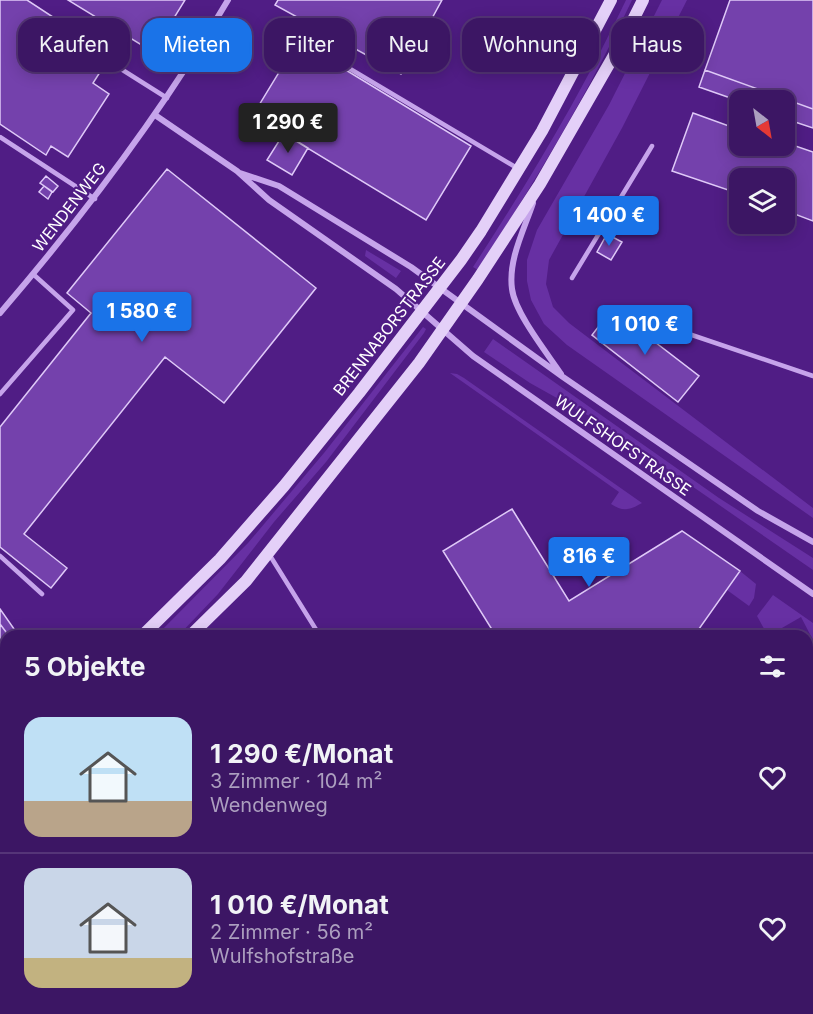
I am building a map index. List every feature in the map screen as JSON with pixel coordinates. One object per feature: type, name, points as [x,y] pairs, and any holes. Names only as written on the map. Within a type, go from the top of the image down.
[{"type":"main road","name":"BRENNABORSTRASSE","points":[[148,630],[220,560],[284,486],[359,393],[481,231],[542,131],[611,0]]},
{"type":"main road","points":[[196,630],[246,581],[269,554],[383,411],[443,330],[540,184],[624,38],[643,0]]},
{"type":"street","name":"WENDENWEG","points":[[0,313],[94,199],[155,116],[228,0]]},
{"type":"street","points":[[155,116],[237,171],[269,200],[396,289],[422,311]]},
{"type":"street","points":[[237,171],[279,186],[411,267],[439,288]]},
{"type":"street","points":[[540,184],[515,254],[512,290],[530,328],[563,377]]},
{"type":"street","name":"WULFSHOFSTRASSE","points":[[439,288],[758,512],[813,542]]},
{"type":"street","name":"WULFSHOFSTRASSE","points":[[422,311],[473,356],[813,594]]},
{"type":"lane","points":[[126,72],[167,98]]},
{"type":"lane","points":[[355,72],[519,169]]},
{"type":"lane","points":[[0,137],[94,199]]},
{"type":"lane","points":[[572,278],[652,146]]},
{"type":"lane","points":[[0,394],[73,310],[33,274]]},
{"type":"lane","points":[[680,331],[813,376]]},
{"type":"lane","points":[[269,554],[317,630]]},
{"type":"lane","points":[[0,556],[42,594]]},
{"type":"shaded area","points":[[626,0],[632,0],[623,18],[617,18]]},
{"type":"shaded area","points":[[662,0],[687,0],[678,18],[653,18]]},
{"type":"shaded area","points":[[611,30],[611,43],[599,66],[599,53]]},
{"type":"shaded area","points":[[589,72],[596,72],[540,171],[478,270],[473,267],[554,136]]},
{"type":"shaded area","points":[[626,72],[650,72],[549,260],[546,284],[553,307],[569,323],[813,508],[813,518],[567,345],[544,324],[531,300],[527,281],[527,260],[537,230]]},
{"type":"shaded area","points":[[366,250],[401,271],[396,278],[365,256]]},
{"type":"shaded area","points":[[423,327],[426,329],[326,462],[274,522],[218,594],[184,630],[162,630],[248,543],[324,453]]},
{"type":"shaded area","points":[[493,339],[719,498],[813,558],[813,570],[598,421],[530,383],[484,352]]},
{"type":"shaded area","points":[[450,373],[464,378],[642,503],[626,509],[611,504],[619,492]]},
{"type":"shaded area","points":[[740,571],[756,584],[754,598],[749,606],[727,590]]},
{"type":"shaded area","points":[[773,595],[813,623],[813,630],[808,630],[801,617],[778,630],[765,630],[757,616]]},
{"type":"building","points":[[0,0],[27,0],[54,18],[18,18],[18,72],[100,72],[93,83],[109,94],[68,157],[51,146],[46,155],[0,124]]},
{"type":"building","points":[[68,0],[185,0],[174,18],[142,18],[142,45],[130,38],[130,18],[97,18]]},
{"type":"building","points":[[278,0],[442,0],[432,18],[367,18],[367,55],[355,49],[355,18],[299,18],[275,5]]},
{"type":"building","points":[[730,0],[813,0],[813,109],[795,102],[795,90],[760,90],[705,70]]},
{"type":"building","points":[[705,70],[760,90],[729,90],[729,98],[699,87]]},
{"type":"building","points":[[279,72],[349,72],[471,146],[426,220],[253,115]]},
{"type":"building","points":[[795,102],[813,109],[813,128],[795,122]]},
{"type":"building","points":[[693,113],[729,126],[729,156],[795,156],[795,146],[813,152],[813,221],[795,214],[795,168],[729,168],[729,190],[672,171]]},
{"type":"building","points":[[284,133],[308,148],[292,175],[267,160]]},
{"type":"building","points":[[167,169],[316,288],[224,403],[165,357],[24,534],[67,568],[51,588],[0,547],[0,427],[91,313],[67,293]]},
{"type":"building","points":[[46,176],[58,186],[53,192],[40,183]]},
{"type":"building","points":[[44,186],[52,192],[48,199],[39,192]]},
{"type":"building","points":[[607,234],[622,242],[611,260],[597,252]]},
{"type":"building","points":[[612,309],[699,376],[678,402],[592,335]]},
{"type":"building","points":[[512,509],[569,601],[682,531],[740,571],[698,630],[492,630],[443,551]]},
{"type":"building","points":[[0,609],[15,630],[4,630],[0,624]]}]
